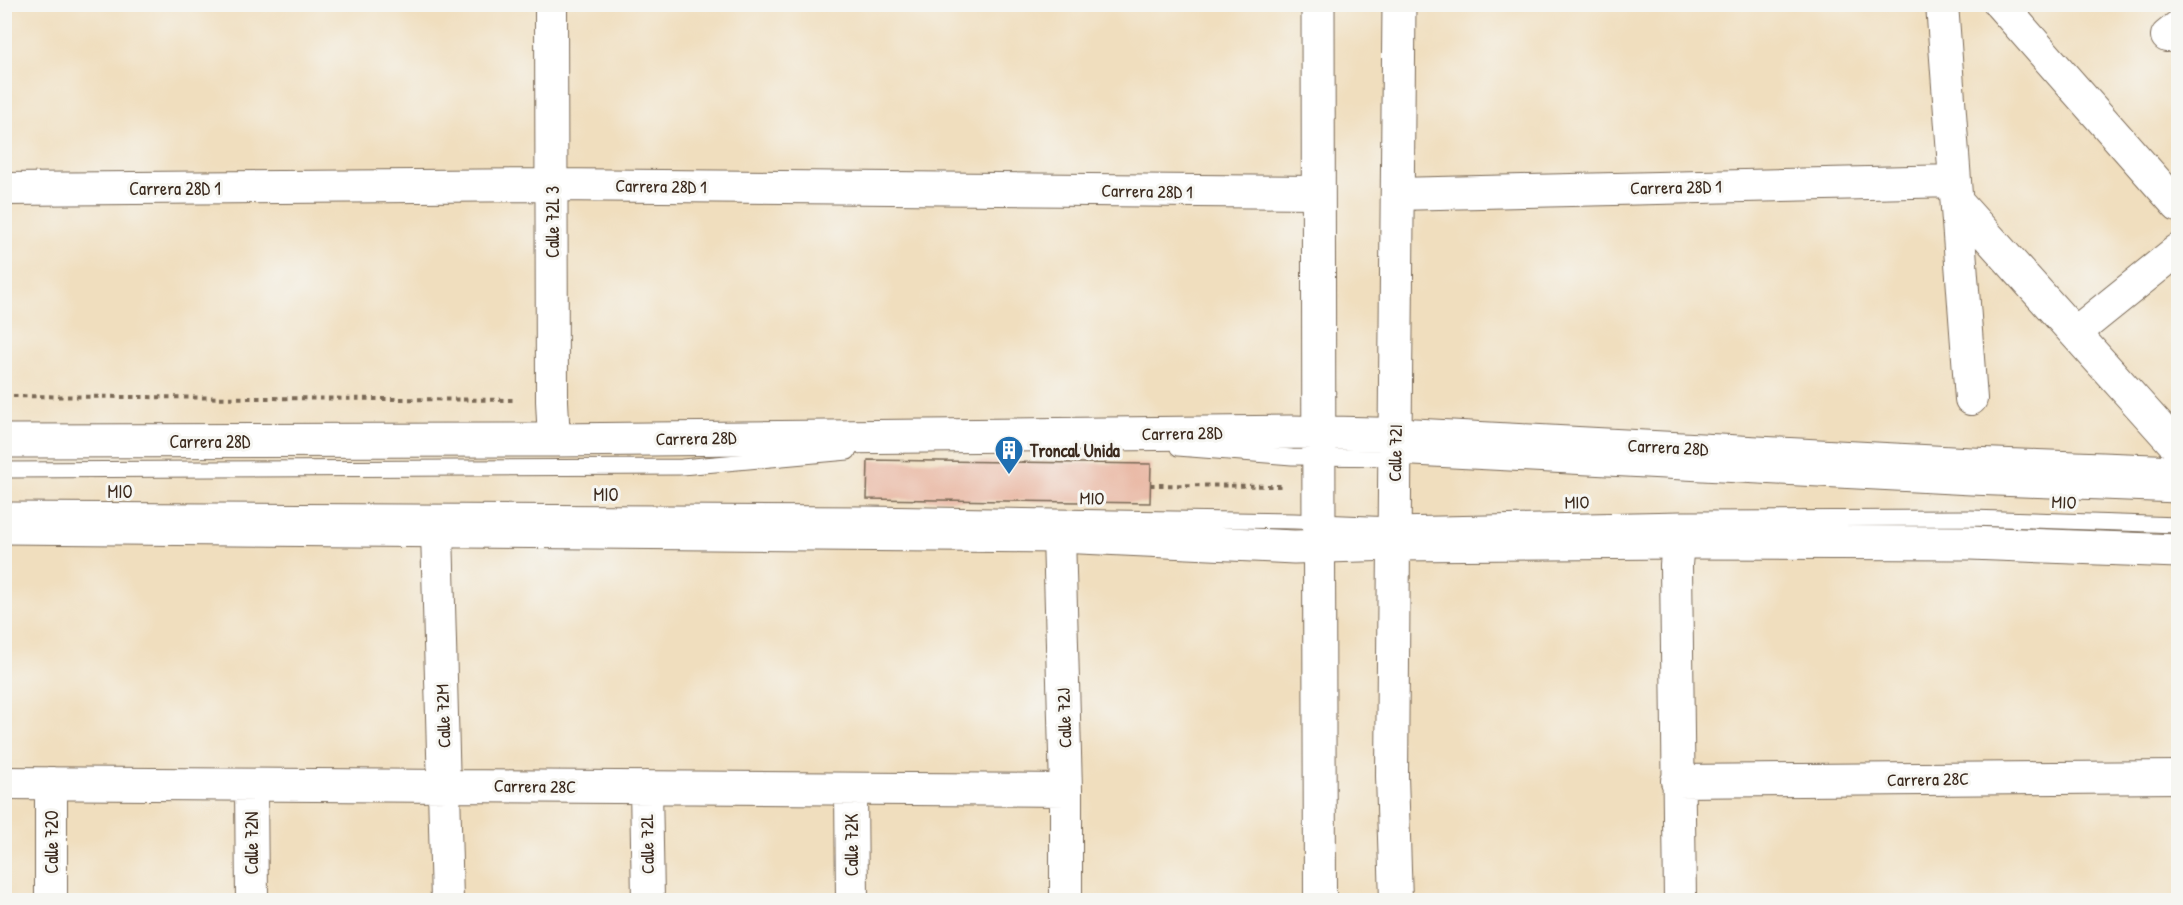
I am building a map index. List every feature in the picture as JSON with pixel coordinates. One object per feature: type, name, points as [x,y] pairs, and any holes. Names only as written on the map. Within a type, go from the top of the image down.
[{"type":"street","name":"Calle 72L 3","points":[[551,4],[554,440]]},
{"type":"street","points":[[1318,4],[1320,900]]},
{"type":"street","name":"Calle 72I","points":[[1396,900],[1392,776],[1399,4]]},
{"type":"street","points":[[1942,4],[1971,399]]},
{"type":"street","points":[[2000,4],[2178,206]]},
{"type":"street","name":"Carrera 28D 1","points":[[4,189],[552,185],[1318,192]]},
{"type":"street","name":"Carrera 28D 1","points":[[1397,194],[1956,191]]},
{"type":"street","points":[[1956,191],[2075,333],[2178,448]]},
{"type":"street","points":[[2075,333],[2178,250]]},
{"type":"street","name":"Carrera 28D","points":[[4,441],[554,440],[1292,432],[1319,445],[1675,447],[1971,464],[2178,472]]},
{"type":"street","points":[[4,527],[1059,536],[1394,534],[1678,542],[1970,543],[2178,551]]},
{"type":"street","name":"Calle 72M","points":[[437,531],[447,900]]},
{"type":"street","name":"Calle 72J","points":[[1059,536],[1066,790],[1066,900]]},
{"type":"street","points":[[1678,542],[1676,565],[1677,782],[1680,900]]},
{"type":"street","name":"Carrera 28C","points":[[1677,782],[2178,777]]},
{"type":"street","name":"Carrera 28C","points":[[4,783],[1066,790]]},
{"type":"street","name":"Calle 72O","points":[[51,783],[51,900]]},
{"type":"street","name":"Calle 72N","points":[[251,785],[252,900]]},
{"type":"street","name":"Calle 72L","points":[[646,787],[648,900]]},
{"type":"street","name":"Calle 72K","points":[[851,789],[852,900]]},
{"type":"lane","name":"MIO","points":[[4,470],[682,467],[868,450],[1319,445]]},
{"type":"lane","name":"MIO","points":[[1395,446],[1971,487],[2178,495]]},
{"type":"lane","name":"MIO","points":[[4,510],[866,514],[1319,535]]},
{"type":"lane","name":"MIO","points":[[1394,534],[1681,519],[1971,518],[2178,525]]},
{"type":"path","points":[[1150,485],[1293,486]]},
{"type":"building","name":"Troncal Unida","points":[[868,460],[1151,464],[1150,503],[867,499]]},
{"type":"place","name":"Troncal Unida","points":[[1009,476]]}]
